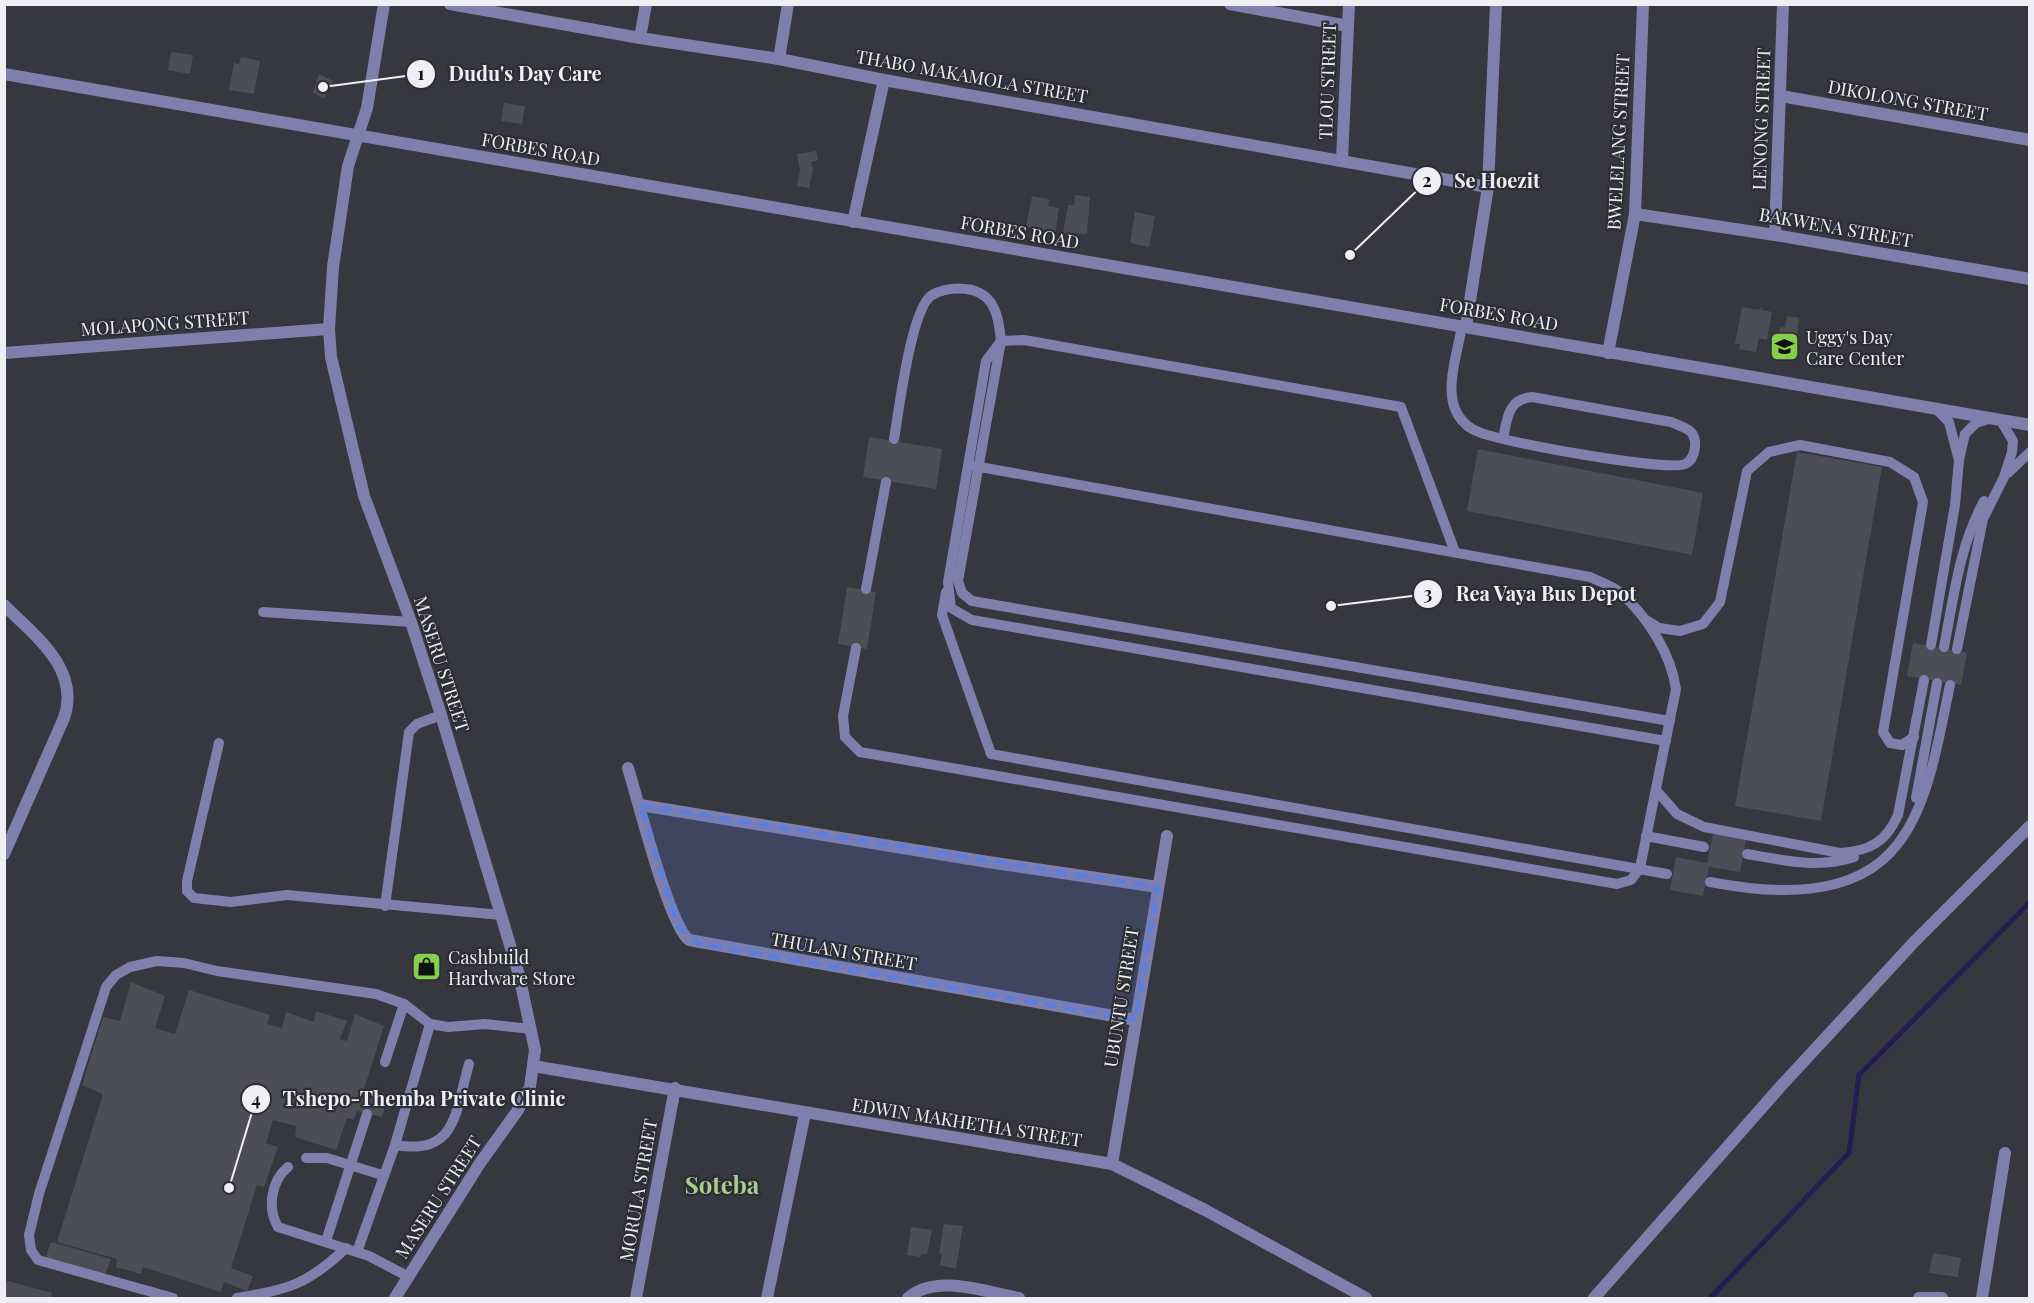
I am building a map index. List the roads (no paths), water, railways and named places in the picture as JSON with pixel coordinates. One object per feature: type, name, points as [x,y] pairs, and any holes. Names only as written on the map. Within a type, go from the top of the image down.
[{"type":"street","name":"MASERU STREET","points":[[384,4],[367,108],[348,166],[333,267],[329,329],[331,357],[364,496],[411,622],[441,715],[501,915],[535,1050],[530,1087],[518,1110],[480,1163],[425,1254],[407,1276],[395,1299]]},
{"type":"street","name":"THABO MAKAMOLA STREET","points":[[450,4],[508,9],[640,38],[778,59],[884,80],[1488,187]]},
{"type":"street","points":[[640,38],[646,4]]},
{"type":"street","points":[[778,59],[788,4]]},
{"type":"street","points":[[1230,4],[1348,26]]},
{"type":"street","name":"TLOU STREET","points":[[1342,160],[1348,4]]},
{"type":"street","points":[[1464,326],[1488,187],[1496,4]]},
{"type":"street","name":"BWELELANG STREET","points":[[1608,352],[1635,214],[1643,4]]},
{"type":"street","name":"LENONG STREET","points":[[1775,235],[1784,4]]},
{"type":"street","name":"FORBES ROAD","points":[[4,74],[2030,425]]},
{"type":"street","points":[[854,222],[884,80]]},
{"type":"street","name":"DIKOLONG STREET","points":[[1781,96],[2030,140]]},
{"type":"street","name":"BAKWENA STREET","points":[[1635,214],[1775,235],[2030,279]]},
{"type":"street","name":"MOLAPONG STREET","points":[[4,353],[329,329]]},
{"type":"street","points":[[4,605],[47,648],[63,671],[69,699],[64,718],[4,854]]},
{"type":"street","name":"THULANI STREET","points":[[628,768],[674,918],[682,935],[689,940],[1136,1020]]},
{"type":"street","points":[[640,805],[988,862],[1158,886]]},
{"type":"street","points":[[1594,1299],[1781,1086],[1915,941],[2030,826]]},
{"type":"street","name":"UBUNTU STREET","points":[[1112,1164],[1167,836]]},
{"type":"street","name":"EDWIN MAKHETHA STREET","points":[[533,1066],[675,1088],[805,1113],[1112,1164],[1205,1210],[1366,1299]]},
{"type":"street","name":"MORULA STREET","points":[[636,1299],[675,1088]]},
{"type":"street","points":[[767,1299],[805,1113]]},
{"type":"street","points":[[1982,1299],[2005,1153]]},
{"type":"street","points":[[908,1299],[918,1290],[938,1286],[1019,1299]]},
{"type":"street","points":[[1919,1299],[1942,1299]]},
{"type":"lane","points":[[894,439],[915,320],[931,296],[957,287],[981,292],[998,311],[1001,341],[986,361],[958,581],[962,593],[972,601],[1670,721]]},
{"type":"lane","points":[[1464,326],[1452,390],[1454,407],[1467,426],[1480,433],[1503,439],[1676,467],[1689,462],[1694,454],[1695,442],[1693,434],[1686,428],[1671,422],[1532,397],[1521,399],[1512,406],[1503,439]]},
{"type":"lane","points":[[1001,341],[1024,340],[1401,407],[1455,552]]},
{"type":"lane","points":[[1936,409],[1949,422],[1959,460]]},
{"type":"lane","points":[[1931,645],[1952,526],[1959,460],[1965,434],[1976,423],[1995,420],[2013,441],[2004,477],[1983,519],[1957,649]]},
{"type":"lane","points":[[1643,618],[1659,628],[1680,632],[1702,624],[1720,602],[1747,471],[1769,452],[1800,445],[1890,462],[1914,477],[1923,502],[1883,732],[1890,743],[1902,745],[1914,738]]},
{"type":"lane","points":[[1944,647],[1961,557],[1970,527],[1984,501],[2004,477],[2030,452]]},
{"type":"lane","points":[[856,648],[843,716],[845,737],[860,752],[1617,884],[1631,880],[1640,868],[1676,689],[1673,671],[1666,653],[1643,618],[1621,593],[1590,577],[974,466]]},
{"type":"lane","points":[[974,466],[942,615],[991,754],[1667,874]]},
{"type":"lane","points":[[866,589],[886,482]]},
{"type":"lane","points":[[948,582],[951,608],[972,620],[1666,741]]},
{"type":"lane","points":[[263,612],[411,622]]},
{"type":"lane","points":[[1747,854],[1818,863],[1865,854],[1881,843],[1891,831],[1898,815],[1924,680]]},
{"type":"lane","points":[[1912,820],[1937,683]]},
{"type":"lane","points":[[1710,882],[1770,890],[1803,890],[1832,885],[1858,877],[1882,862],[1898,844],[1912,820],[1928,781],[1950,685]]},
{"type":"lane","points":[[385,906],[409,732],[417,724],[441,715]]},
{"type":"lane","points":[[219,743],[187,881],[187,891],[194,898],[231,902],[287,895],[385,906],[501,915]]},
{"type":"lane","points":[[1656,790],[1677,814],[1704,827],[1840,853],[1859,852],[1881,843]]},
{"type":"lane","points":[[1646,836],[1704,847]]},
{"type":"lane","points":[[173,1299],[38,1260],[31,1250],[29,1235],[39,1194],[106,987],[116,975],[130,967],[157,961],[184,963],[217,971],[376,994],[404,1004],[430,1024],[448,1027],[485,1024],[531,1029]]},
{"type":"lane","points":[[385,1062],[404,1004]]},
{"type":"lane","points":[[237,1299],[281,1290],[305,1281],[352,1250],[395,1145],[430,1024]]},
{"type":"lane","points":[[395,1145],[414,1149],[430,1147],[443,1138],[452,1124],[469,1065]]},
{"type":"lane","points":[[326,1241],[367,1114]]},
{"type":"lane","points":[[306,1158],[327,1158],[382,1175]]},
{"type":"lane","points":[[288,1167],[279,1174],[272,1195],[272,1217],[278,1227],[352,1250],[407,1276]]},
{"type":"waterway","points":[[1710,1298],[1849,1153],[1859,1075],[2030,902]]},
{"type":"place","name":"Dudu's Day Care","points":[[323,87]]},
{"type":"place","name":"Se Hoezit","points":[[1350,255]]},
{"type":"place","name":"Uggy's Day Care Center","points":[[1785,347]]},
{"type":"place","name":"Rea Vaya Bus Depot","points":[[1331,606]]},
{"type":"place","name":"Cashbuild Hardware Store","points":[[427,967]]},
{"type":"place","name":"Tshepo-Themba Private Clinic","points":[[229,1188]]},
{"type":"district","name":"Soteba","points":[[722,1184]]}]
